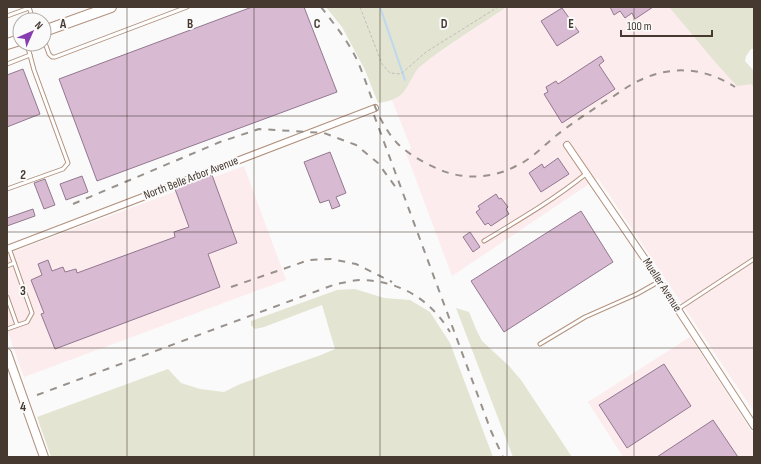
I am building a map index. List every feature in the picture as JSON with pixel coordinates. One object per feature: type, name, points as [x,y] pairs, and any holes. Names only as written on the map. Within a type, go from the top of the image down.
[{"type":"main road","points":[[52,27],[91,10],[111,7]]},
{"type":"street","name":"North Belle Arbor Avenue","points":[[8,248],[375,108]]},
{"type":"street","name":"Mueller Avenue","points":[[567,145],[660,281],[754,426]]},
{"type":"street","points":[[7,353],[44,457]]},
{"type":"lane","points":[[7,16],[29,7]]},
{"type":"lane","points":[[48,52],[52,57],[55,57],[187,7]]},
{"type":"lane","points":[[7,189],[63,169],[68,164],[29,52]]},
{"type":"lane","points":[[7,64],[30,55]]},
{"type":"lane","points":[[484,241],[568,188],[587,173]]},
{"type":"lane","points":[[7,329],[27,322],[32,312],[8,248]]},
{"type":"lane","points":[[678,309],[754,259]]},
{"type":"lane","points":[[7,266],[14,263]]},
{"type":"lane","points":[[540,344],[585,318],[637,294],[660,281]]},
{"type":"lane","points":[[7,298],[17,326]]},
{"type":"path","points":[[360,7],[382,64],[390,73],[401,74],[426,52],[498,7]]},
{"type":"shaded area","points":[[507,7],[669,7],[698,42],[754,82],[754,412],[598,178],[452,276],[406,153],[411,148],[392,100],[397,98],[405,90],[420,66]]},
{"type":"shaded area","points":[[244,166],[286,280],[24,377],[7,330],[7,254]]},
{"type":"shaded area","points":[[690,337],[754,435],[754,457],[623,457],[588,402]]},
{"type":"green space","points":[[326,7],[507,7],[453,42],[418,68],[407,87],[396,98],[378,103],[365,70],[342,27]]},
{"type":"green space","points":[[669,7],[754,8],[754,49],[751,49],[746,56],[745,61],[754,71],[754,87],[751,84],[737,86]]},
{"type":"green space","points":[[355,289],[384,298],[410,300],[430,312],[450,343],[493,457],[51,457],[37,417],[168,369],[181,383],[200,389],[224,392],[238,385],[335,349],[322,305],[264,327],[255,329],[251,325],[251,321],[337,290]]},
{"type":"green space","points":[[456,308],[469,312],[482,341],[509,366],[521,380],[572,457],[513,457]]},
{"type":"building","points":[[252,7],[304,7],[337,92],[97,181],[59,79]]},
{"type":"building","points":[[610,7],[653,7],[635,19],[632,13],[625,18],[620,11],[614,15]]},
{"type":"building","points":[[562,8],[579,32],[557,46],[541,21]]},
{"type":"building","points":[[601,56],[604,61],[599,65],[615,89],[562,123],[544,94],[548,92],[546,87],[556,81],[558,84]]},
{"type":"building","points":[[23,69],[40,114],[7,127],[7,75]]},
{"type":"building","points":[[330,152],[346,193],[336,197],[340,206],[332,209],[329,200],[320,203],[304,162]]},
{"type":"building","points":[[558,158],[569,174],[541,192],[529,173],[542,164],[544,168]]},
{"type":"building","points":[[212,175],[237,243],[208,254],[220,287],[55,349],[41,314],[44,313],[31,280],[42,275],[38,264],[48,260],[52,271],[63,267],[65,272],[76,269],[77,273],[175,237],[174,232],[189,227],[175,189]]},
{"type":"building","points":[[82,176],[88,192],[66,200],[60,184]]},
{"type":"building","points":[[45,179],[55,205],[44,209],[34,183]]},
{"type":"building","points":[[496,194],[508,207],[506,209],[509,214],[491,226],[488,223],[485,225],[476,212],[480,209],[478,206]]},
{"type":"building","points":[[33,209],[35,216],[7,226],[7,218]]},
{"type":"building","points":[[581,211],[613,262],[504,332],[471,281]]},
{"type":"building","points":[[470,232],[480,247],[473,252],[463,237]]},
{"type":"building","points":[[664,364],[691,406],[627,448],[599,405]]},
{"type":"building","points":[[713,420],[738,457],[657,457]]},
{"type":"waterway","points":[[380,7],[405,80]]},
{"type":"railway","points":[[321,7],[350,47],[358,62],[379,115],[384,125],[397,143],[427,164],[448,173],[457,175],[487,176],[497,174],[522,163],[533,156],[574,122],[604,102],[629,86],[656,74],[682,70],[696,71],[722,80],[735,87]]},
{"type":"railway","points":[[374,115],[491,431],[503,457]]},
{"type":"railway","points":[[73,204],[220,142],[259,129],[324,133],[356,145],[378,163],[397,189]]},
{"type":"railway","points":[[231,287],[309,260],[331,259],[356,264],[392,282]]},
{"type":"railway","points":[[37,395],[336,284],[355,280],[375,281],[389,284],[413,294],[433,310],[450,332]]}]
